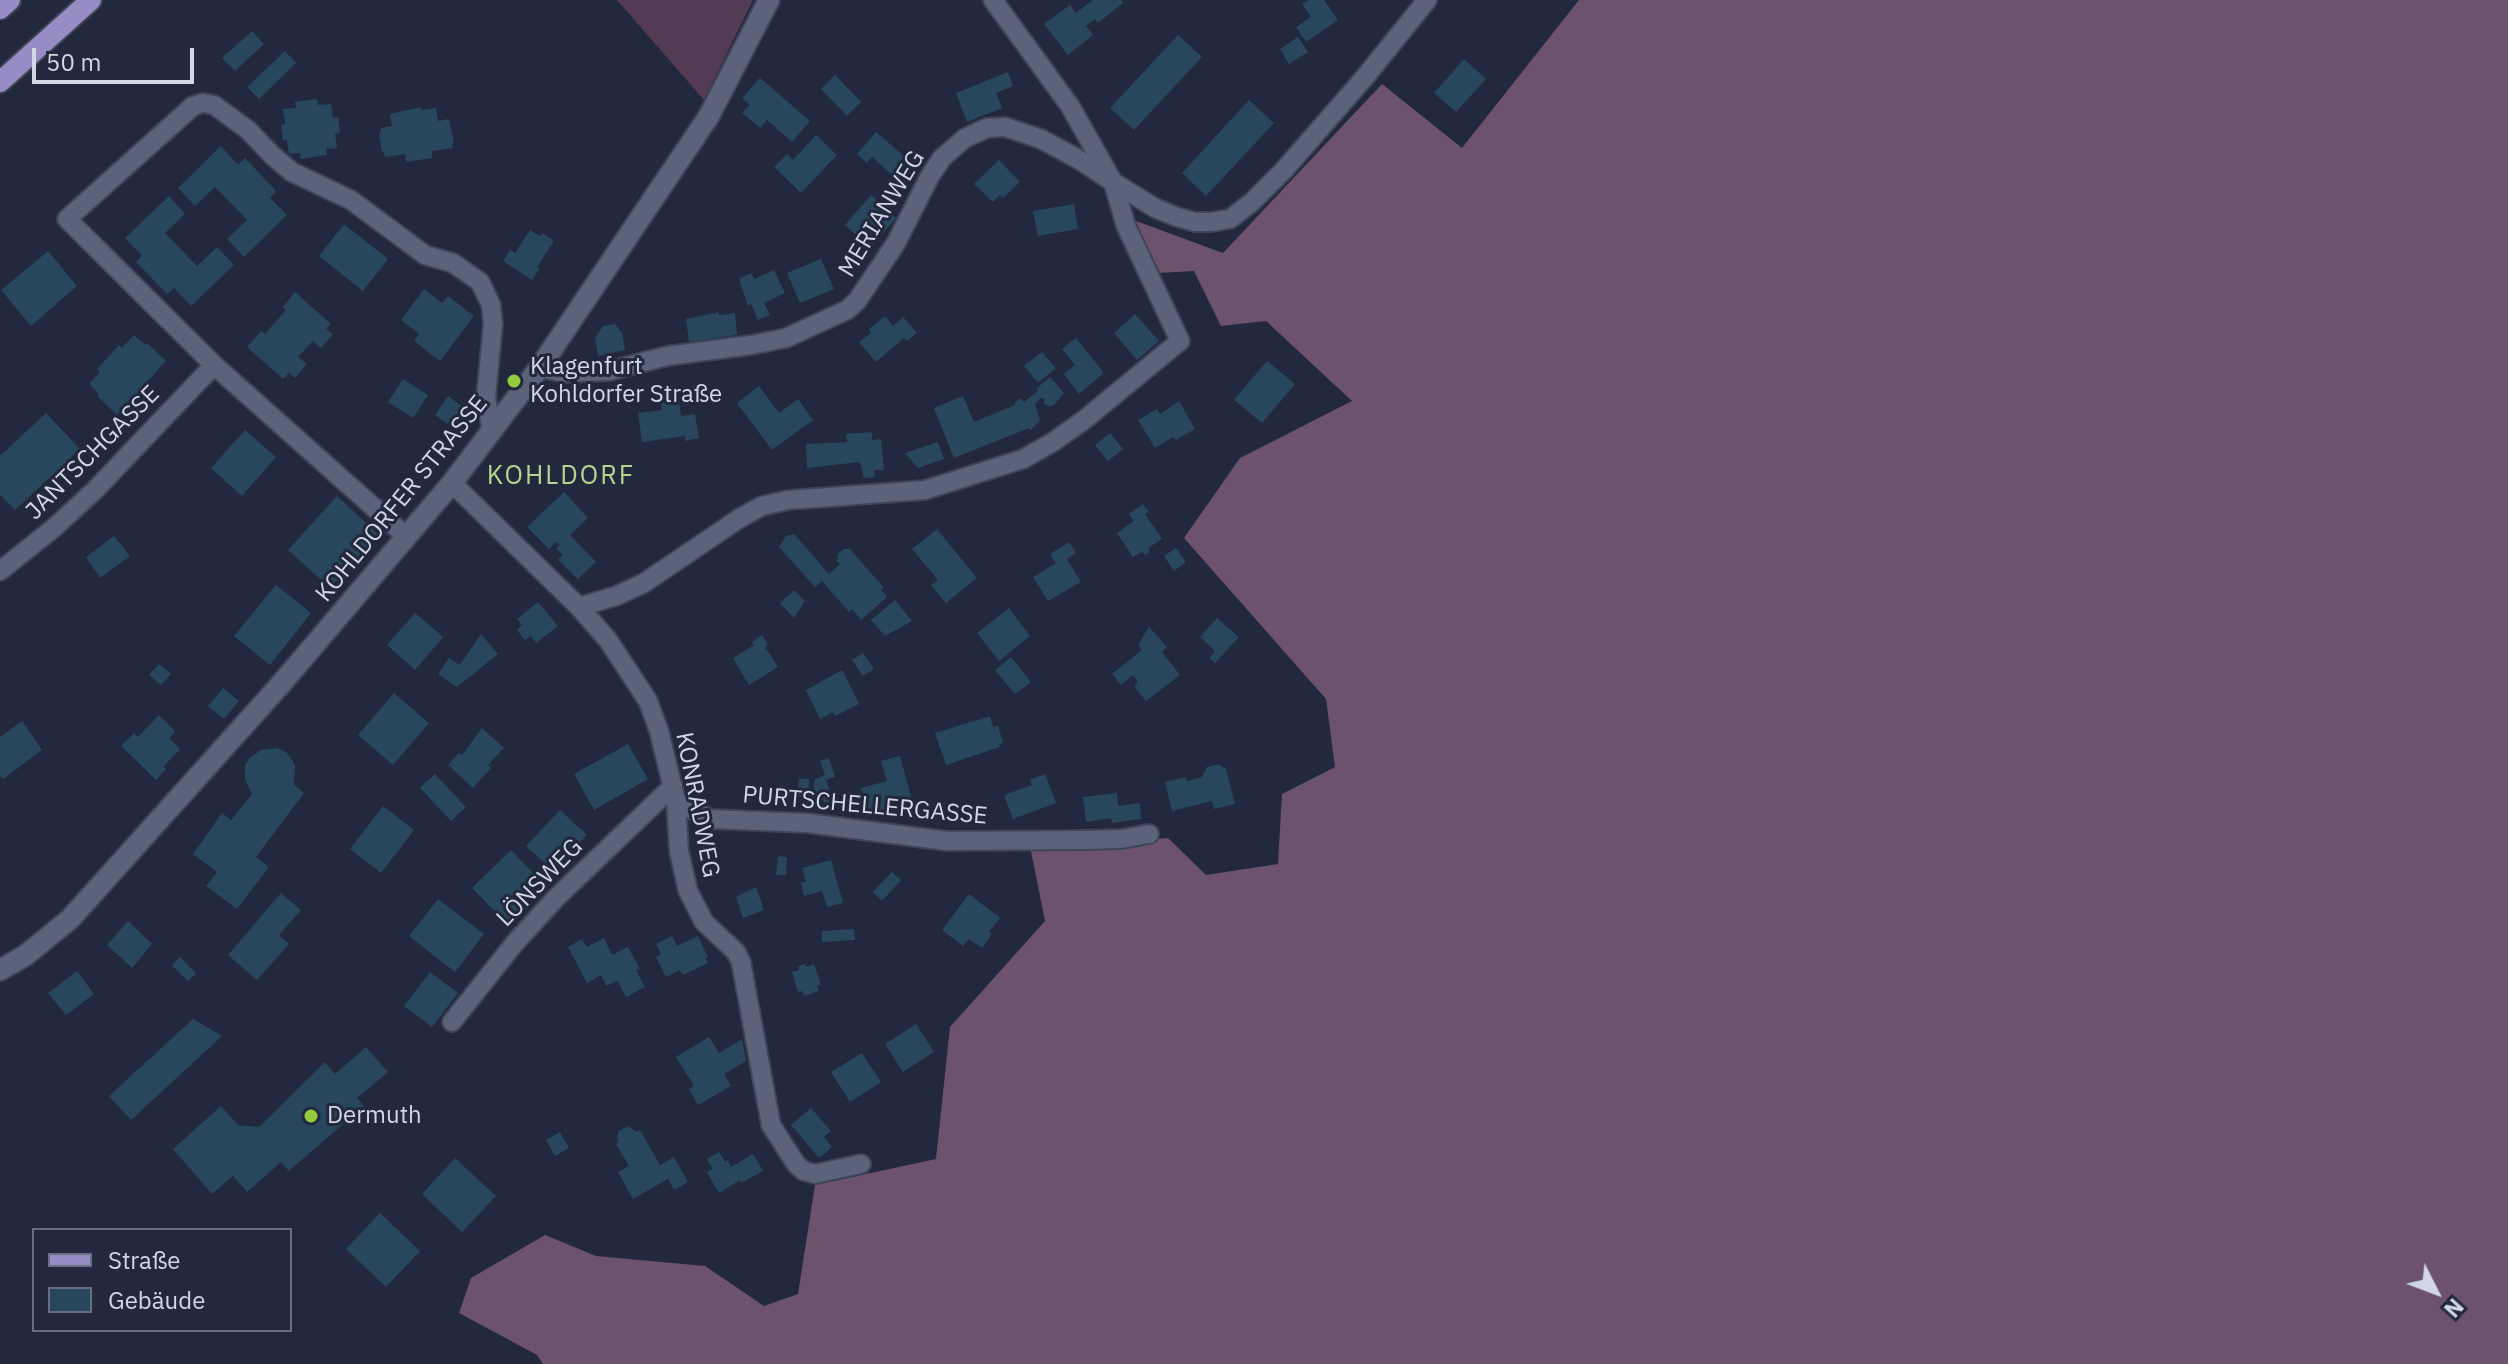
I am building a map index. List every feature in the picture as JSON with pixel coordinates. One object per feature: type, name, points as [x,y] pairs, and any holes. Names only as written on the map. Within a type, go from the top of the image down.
[{"type":"main road","points":[[0,9],[10,0]]},
{"type":"main road","points":[[0,82],[91,0]]},
{"type":"street","name":"KOHLDORFER STRASSE","points":[[0,970],[26,955],[70,919],[272,695],[452,483],[540,367],[709,116],[769,0]]},
{"type":"street","points":[[579,607],[616,596],[644,583],[762,506],[788,500],[925,490],[1023,459],[1084,420],[1180,341],[1126,226],[1113,182],[1070,106],[993,0]]},
{"type":"street","name":"MERIANWEG","points":[[540,367],[564,373],[609,371],[667,356],[751,345],[786,338],[847,310],[857,301],[896,243],[942,158],[965,138],[987,128],[1005,127],[1041,139],[1155,208],[1177,217],[1195,222],[1230,219],[1284,170],[1427,0]]},
{"type":"street","points":[[407,537],[214,365],[67,219],[193,106],[203,103],[214,105],[248,130],[292,172],[351,200],[425,255],[453,263],[480,282],[491,305],[493,324],[486,397],[492,432]]},
{"type":"street","name":"JANTSCHGASSE","points":[[0,571],[95,490],[214,365]]},
{"type":"street","name":"KONRADWEG","points":[[452,483],[579,607],[608,640],[648,701],[659,731],[674,794],[679,851],[693,901],[704,922],[736,952],[741,962],[771,1125],[796,1164],[804,1171],[815,1174],[861,1164]]},
{"type":"street","name":"PURTSCHELLERGASSE","points":[[674,794],[710,819],[807,823],[947,841],[1121,839],[1149,834]]},
{"type":"street","name":"LÖNSWEG","points":[[452,1022],[514,944],[556,898],[674,794]]},
{"type":"shaded area","points":[[617,0],[753,0],[704,100]]},
{"type":"shaded area","points":[[1579,0],[2508,0],[2508,1364],[543,1364],[537,1355],[459,1313],[471,1278],[545,1235],[596,1256],[705,1266],[764,1306],[798,1294],[815,1185],[936,1159],[950,1027],[1045,921],[1031,851],[1168,838],[1206,875],[1278,864],[1282,794],[1335,767],[1326,699],[1184,538],[1240,458],[1352,401],[1266,321],[1221,326],[1194,271],[1158,273],[1136,221],[1223,253],[1382,84],[1462,148]]},
{"type":"building","points":[[1093,0],[1121,0],[1123,3],[1098,23],[1095,19],[1086,26],[1093,35],[1068,55],[1044,24],[1070,5],[1076,13]]},
{"type":"building","points":[[1309,0],[1324,0],[1338,20],[1306,42],[1296,27],[1311,17],[1302,4]]},
{"type":"building","points":[[252,31],[264,44],[235,71],[222,58]]},
{"type":"building","points":[[1178,35],[1202,57],[1134,130],[1110,108]]},
{"type":"building","points":[[1298,37],[1308,52],[1289,64],[1280,49]]},
{"type":"building","points":[[285,51],[296,63],[259,99],[247,87]]},
{"type":"building","points":[[1464,59],[1486,79],[1456,112],[1434,93]]},
{"type":"building","points":[[1008,72],[1013,86],[996,93],[1002,108],[967,122],[956,93]]},
{"type":"building","points":[[835,75],[861,102],[847,116],[821,89]]},
{"type":"building","points":[[760,78],[810,121],[792,142],[767,120],[760,128],[742,113],[750,105],[742,98]]},
{"type":"building","points":[[317,99],[318,105],[331,104],[333,118],[338,117],[340,133],[335,134],[337,148],[326,149],[327,155],[301,159],[300,153],[289,154],[287,140],[283,141],[283,109],[296,108],[295,102]]},
{"type":"building","points":[[1249,100],[1274,123],[1206,196],[1182,173]]},
{"type":"building","points":[[421,107],[421,110],[436,108],[438,121],[449,119],[453,148],[432,151],[432,158],[406,162],[405,154],[385,157],[379,133],[381,128],[392,126],[390,114]]},
{"type":"building","points":[[876,132],[912,163],[898,180],[872,157],[867,163],[857,154]]},
{"type":"building","points":[[816,135],[837,155],[801,193],[774,167],[787,154],[793,160]]},
{"type":"building","points":[[221,146],[238,165],[245,158],[276,191],[270,198],[287,215],[244,257],[227,239],[247,220],[215,187],[195,206],[178,188]]},
{"type":"building","points":[[999,160],[1020,182],[1003,198],[1000,195],[993,202],[974,184]]},
{"type":"building","points":[[871,195],[896,218],[870,248],[845,225]]},
{"type":"building","points":[[169,196],[185,214],[165,233],[197,266],[217,247],[234,265],[191,306],[174,288],[167,294],[136,262],[142,255],[125,238]]},
{"type":"building","points":[[1074,204],[1078,229],[1038,236],[1033,211]]},
{"type":"building","points":[[344,224],[388,259],[363,291],[319,256]]},
{"type":"building","points":[[530,230],[554,241],[532,280],[503,261],[510,250],[515,253]]},
{"type":"building","points":[[48,251],[77,286],[31,326],[1,290]]},
{"type":"building","points":[[821,259],[834,289],[800,303],[787,273]]},
{"type":"building","points":[[774,270],[785,293],[764,303],[770,315],[758,320],[751,304],[748,306],[739,279],[751,273],[754,279]]},
{"type":"building","points":[[424,289],[442,303],[448,296],[474,316],[440,361],[414,341],[419,334],[401,320]]},
{"type":"building","points":[[295,292],[331,324],[326,329],[333,334],[321,348],[313,341],[298,357],[307,364],[295,378],[289,373],[283,379],[247,347],[261,331],[265,334],[286,310],[283,307]]},
{"type":"building","points":[[719,312],[719,315],[735,313],[737,335],[689,342],[686,319]]},
{"type":"building","points":[[1135,314],[1159,341],[1137,360],[1114,333]]},
{"type":"building","points":[[885,316],[893,326],[903,317],[917,333],[907,341],[904,338],[876,362],[859,342]]},
{"type":"building","points":[[615,324],[622,333],[625,350],[598,356],[595,338],[603,326]]},
{"type":"building","points":[[134,335],[166,361],[117,415],[89,384],[100,372],[97,369],[119,345],[122,348]]},
{"type":"building","points":[[1076,338],[1104,373],[1079,394],[1064,374],[1075,365],[1062,349]]},
{"type":"building","points":[[1042,352],[1056,368],[1038,383],[1024,366]]},
{"type":"building","points":[[1267,361],[1295,384],[1262,423],[1234,400]]},
{"type":"building","points":[[1050,377],[1064,393],[1054,405],[1044,404],[1045,399],[1041,398],[1035,404],[1040,420],[1031,430],[1029,428],[954,458],[934,408],[963,396],[974,422],[1015,405],[1020,398],[1024,402]]},
{"type":"building","points":[[403,379],[428,395],[413,418],[388,402]]},
{"type":"building","points":[[759,386],[779,413],[798,399],[813,420],[772,450],[737,403]]},
{"type":"building","points":[[448,396],[464,408],[451,426],[435,415]]},
{"type":"building","points":[[679,400],[681,416],[695,414],[699,438],[685,441],[685,436],[642,442],[638,413],[662,410],[661,403]]},
{"type":"building","points":[[1179,401],[1195,429],[1155,448],[1138,420],[1157,409],[1160,414]]},
{"type":"building","points":[[46,413],[80,449],[15,510],[0,495],[0,456]]},
{"type":"building","points":[[245,430],[276,457],[242,496],[211,468]]},
{"type":"building","points":[[872,432],[872,440],[881,439],[884,470],[874,470],[875,477],[864,478],[860,462],[807,468],[806,444],[847,442],[846,434]]},
{"type":"building","points":[[1110,433],[1123,449],[1108,461],[1095,445]]},
{"type":"building","points":[[938,442],[944,459],[918,468],[905,453]]},
{"type":"building","points":[[564,492],[588,518],[570,535],[596,562],[578,579],[558,559],[563,555],[556,548],[560,545],[556,542],[549,549],[527,527]]},
{"type":"building","points":[[337,496],[379,535],[330,588],[288,550]]},
{"type":"building","points":[[1143,504],[1149,512],[1145,514],[1162,539],[1148,548],[1150,552],[1133,557],[1117,533],[1134,521],[1129,514]]},
{"type":"building","points":[[937,529],[977,578],[946,603],[931,585],[938,580],[912,549]]},
{"type":"building","points":[[794,534],[829,574],[840,564],[838,554],[850,549],[884,588],[881,590],[887,597],[861,620],[852,609],[849,612],[822,581],[815,587],[779,547],[786,536]]},
{"type":"building","points":[[114,536],[130,556],[100,578],[86,557]]},
{"type":"building","points":[[1069,542],[1076,553],[1067,559],[1081,582],[1048,601],[1033,577],[1056,563],[1050,554]]},
{"type":"building","points":[[1176,548],[1186,562],[1174,571],[1164,556]]},
{"type":"building","points":[[276,585],[311,613],[270,665],[234,636]]},
{"type":"building","points":[[794,590],[805,601],[794,618],[780,603]]},
{"type":"building","points":[[895,600],[912,621],[885,636],[871,620]]},
{"type":"building","points":[[538,602],[558,626],[536,643],[531,636],[525,640],[517,630],[522,625],[517,619]]},
{"type":"building","points":[[1009,608],[1030,636],[999,661],[977,633]]},
{"type":"building","points":[[415,613],[443,637],[415,670],[387,645]]},
{"type":"building","points":[[1217,618],[1239,637],[1215,663],[1209,658],[1215,651],[1200,637]]},
{"type":"building","points":[[1149,627],[1167,647],[1162,652],[1180,675],[1146,701],[1134,686],[1138,682],[1133,675],[1121,685],[1112,674],[1142,650],[1138,645]]},
{"type":"building","points":[[481,634],[498,654],[457,687],[438,674],[449,658],[460,665]]},
{"type":"building","points":[[762,635],[768,645],[765,647],[778,667],[749,685],[733,658],[754,645],[752,642]]},
{"type":"building","points":[[863,653],[874,669],[863,676],[852,660]]},
{"type":"building","points":[[1011,657],[1031,682],[1015,694],[995,670]]},
{"type":"building","points":[[159,664],[171,674],[161,685],[149,675]]},
{"type":"building","points":[[842,670],[859,704],[835,716],[833,712],[820,719],[806,690]]},
{"type":"building","points":[[223,688],[239,701],[224,719],[208,706]]},
{"type":"building","points":[[394,693],[429,723],[393,765],[358,735]]},
{"type":"building","points":[[159,715],[175,731],[169,738],[180,749],[156,780],[121,746],[134,733],[138,737]]},
{"type":"building","points":[[990,716],[993,727],[998,726],[1003,743],[999,744],[1000,747],[946,765],[935,733]]},
{"type":"building","points":[[22,721],[42,750],[3,779],[0,776],[0,737]]},
{"type":"building","points":[[482,728],[504,748],[473,788],[448,765],[459,753],[462,755]]},
{"type":"building","points":[[628,744],[648,779],[594,810],[574,774]]},
{"type":"building","points":[[277,748],[286,752],[295,765],[294,785],[304,793],[256,857],[269,867],[237,909],[206,886],[217,872],[193,854],[222,813],[231,820],[252,794],[245,779],[245,765],[251,757],[261,750]]},
{"type":"building","points":[[900,756],[912,800],[880,811],[879,808],[867,811],[861,788],[887,781],[881,761]]},
{"type":"building","points":[[829,758],[835,777],[826,780],[833,800],[824,803],[822,796],[812,799],[815,779],[825,775],[820,761]]},
{"type":"building","points":[[1218,764],[1226,769],[1235,804],[1214,809],[1212,801],[1172,811],[1165,782],[1202,777],[1207,767]]},
{"type":"building","points":[[435,774],[466,807],[451,821],[420,788]]},
{"type":"building","points":[[1045,774],[1056,803],[1013,819],[1004,795],[1032,785],[1030,780]]},
{"type":"building","points":[[799,778],[809,779],[808,798],[797,797]]},
{"type":"building","points":[[1117,793],[1118,806],[1140,803],[1141,819],[1112,823],[1111,818],[1086,822],[1083,797]]},
{"type":"building","points":[[383,806],[414,830],[381,873],[350,849]]},
{"type":"building","points":[[560,810],[587,835],[553,871],[526,846]]},
{"type":"building","points":[[511,850],[544,884],[506,923],[472,888]]},
{"type":"building","points":[[778,856],[787,857],[786,875],[776,875]]},
{"type":"building","points":[[831,860],[843,903],[827,907],[822,891],[804,896],[801,883],[806,881],[802,868]]},
{"type":"building","points":[[892,872],[901,880],[882,901],[873,892]]},
{"type":"building","points":[[756,887],[764,910],[743,918],[736,897]]},
{"type":"building","points":[[281,893],[301,910],[279,935],[289,944],[257,980],[228,955]]},
{"type":"building","points":[[969,894],[1000,918],[982,948],[969,939],[963,946],[942,930]]},
{"type":"building","points":[[438,899],[484,934],[455,972],[409,936]]},
{"type":"building","points":[[128,921],[152,944],[132,968],[107,945]]},
{"type":"building","points":[[854,929],[855,940],[822,942],[822,931]]},
{"type":"building","points":[[672,936],[677,946],[698,936],[708,963],[683,975],[680,970],[666,977],[656,957],[661,954],[656,944]]},
{"type":"building","points":[[604,938],[612,955],[628,947],[640,969],[636,970],[645,987],[626,997],[617,981],[606,986],[601,975],[587,983],[568,947],[582,939],[587,947]]},
{"type":"building","points":[[180,957],[196,973],[188,981],[172,965]]},
{"type":"building","points":[[805,964],[806,967],[814,964],[821,985],[817,986],[819,991],[804,996],[802,991],[798,992],[792,972]]},
{"type":"building","points":[[77,971],[94,994],[66,1015],[48,993]]},
{"type":"building","points":[[430,972],[458,993],[432,1027],[404,1006]]},
{"type":"building","points":[[193,1019],[222,1036],[131,1120],[109,1096]]},
{"type":"building","points":[[916,1024],[934,1052],[903,1072],[885,1044]]},
{"type":"building","points":[[709,1037],[719,1053],[742,1039],[746,1061],[724,1074],[731,1086],[698,1105],[689,1089],[694,1086],[676,1057]]},
{"type":"building","name":"Dermuth","points":[[366,1047],[388,1072],[357,1098],[364,1106],[289,1171],[281,1162],[247,1192],[233,1176],[212,1194],[173,1149],[221,1106],[238,1125],[259,1127],[325,1062],[335,1074]]},
{"type":"building","points":[[862,1053],[881,1082],[850,1102],[831,1072]]},
{"type":"building","points":[[811,1108],[831,1131],[824,1137],[832,1147],[819,1158],[791,1125]]},
{"type":"building","points":[[628,1126],[637,1132],[640,1130],[660,1165],[674,1157],[688,1182],[674,1190],[668,1179],[633,1199],[618,1172],[629,1166],[616,1144],[619,1131]]},
{"type":"building","points":[[560,1132],[569,1148],[555,1156],[546,1140]]},
{"type":"building","points":[[719,1152],[731,1167],[753,1154],[763,1171],[719,1193],[707,1172],[713,1169],[707,1159]]},
{"type":"building","points":[[455,1158],[496,1196],[462,1232],[422,1194]]},
{"type":"building","points":[[380,1213],[420,1251],[386,1287],[346,1249]]},
{"type":"place","name":"Klagenfurt Kohldorfer Straße","points":[[514,381]]},
{"type":"place","name":"Dermuth","points":[[311,1116]]},
{"type":"district","name":"KOHLDORF","points":[[561,476]]}]
